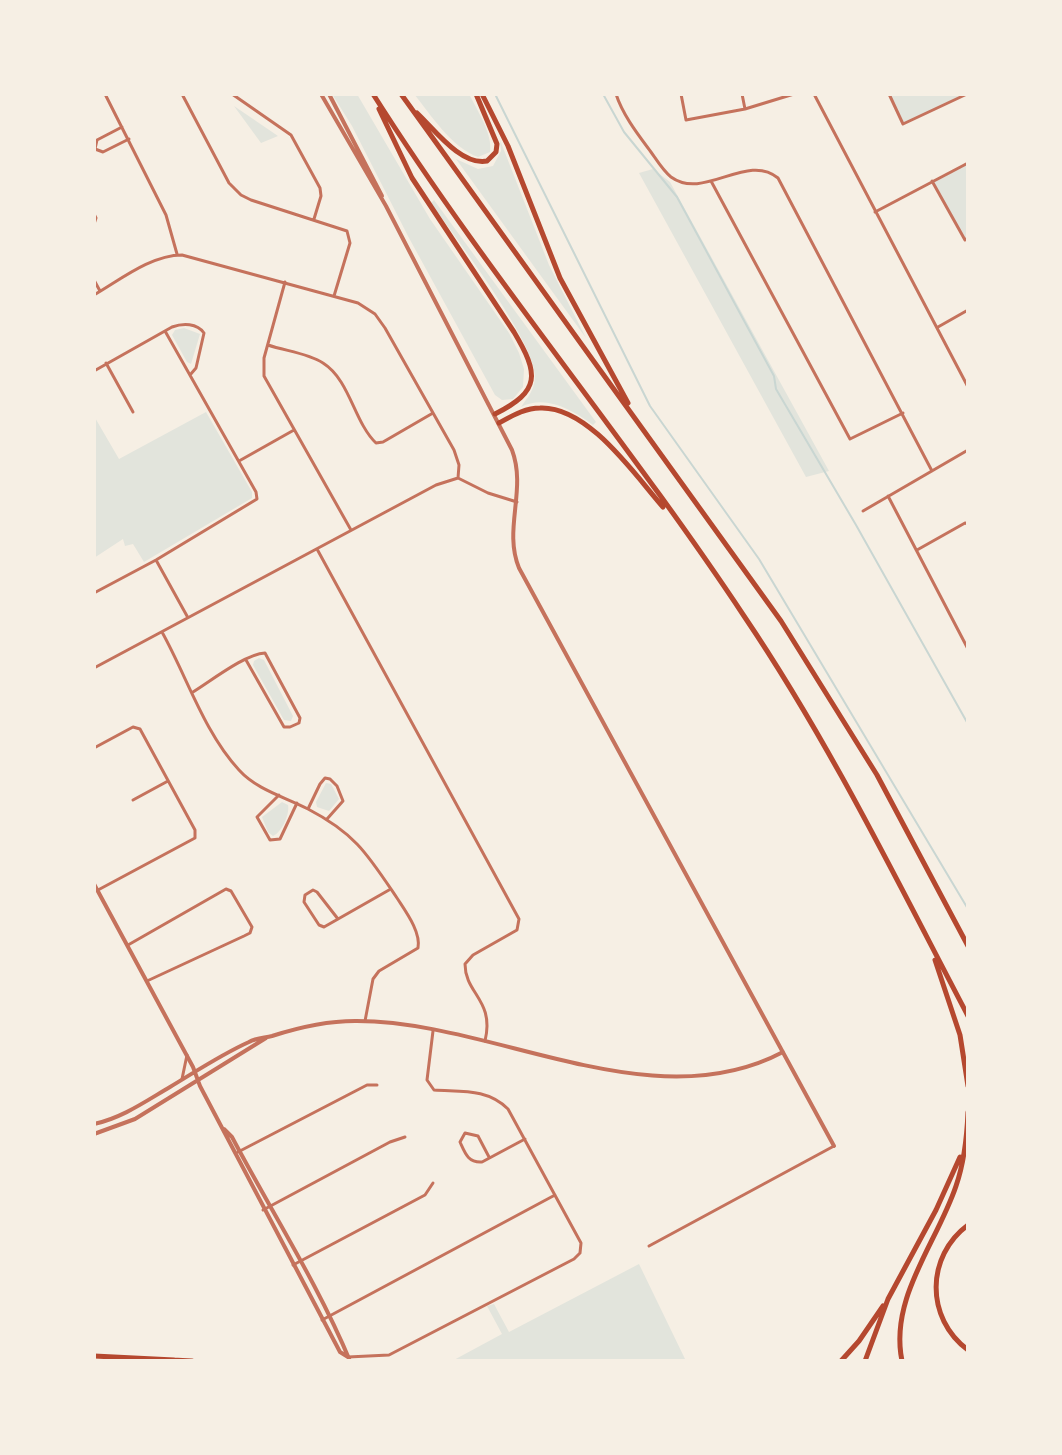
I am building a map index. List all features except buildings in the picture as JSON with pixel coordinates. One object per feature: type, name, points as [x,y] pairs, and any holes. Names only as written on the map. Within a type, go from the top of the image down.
[{"type":"highway","points":[[372,94],[412,178],[526,355],[531,378],[527,392],[519,402],[495,414]]},
{"type":"highway","points":[[372,94],[438,192],[753,629],[803,708],[968,1016]]},
{"type":"highway","points":[[401,94],[754,581],[823,684],[887,793],[968,944]]},
{"type":"highway","points":[[409,105],[461,154],[484,162],[494,155],[497,144],[479,94]]},
{"type":"highway","points":[[479,94],[511,154],[560,278],[636,418]]},
{"type":"highway","points":[[499,423],[520,412],[537,408],[554,409],[574,417],[602,439],[683,528]]},
{"type":"highway","points":[[931,945],[960,1035],[968,1086]]},
{"type":"highway","points":[[902,1361],[899,1336],[903,1310],[956,1188],[968,1112]]},
{"type":"highway","points":[[841,1361],[888,1299],[944,1195],[964,1149]]},
{"type":"highway","points":[[968,1225],[956,1234],[943,1255],[937,1271],[936,1290],[946,1325],[968,1350]]},
{"type":"highway","points":[[865,1361],[888,1299]]},
{"type":"highway","points":[[94,1356],[192,1361]]},
{"type":"highway","points":[[132,1361],[174,1360]]},
{"type":"street","points":[[105,94],[166,215],[177,255]]},
{"type":"street","points":[[182,94],[234,190],[251,200],[343,228],[350,237],[334,296]]},
{"type":"street","points":[[232,94],[293,136],[320,188],[321,196],[314,219]]},
{"type":"street","points":[[321,94],[386,206],[512,450],[518,470],[512,537],[519,568],[834,1146],[649,1246]]},
{"type":"street","points":[[329,94],[386,206]]},
{"type":"street","points":[[616,94],[641,139],[669,176],[693,184],[756,169],[770,172],[778,178],[932,471]]},
{"type":"street","points":[[681,94],[686,120],[745,109],[794,94]]},
{"type":"street","points":[[742,94],[745,109]]},
{"type":"street","points":[[814,94],[968,387]]},
{"type":"street","points":[[889,94],[903,124],[967,94]]},
{"type":"street","points":[[122,127],[97,140],[95,149],[103,152],[129,139]]},
{"type":"street","points":[[875,212],[968,163]]},
{"type":"street","points":[[711,181],[850,439],[903,413]]},
{"type":"street","points":[[932,181],[965,240],[968,238]]},
{"type":"street","points":[[94,214],[94,224]]},
{"type":"street","points":[[94,295],[153,262],[177,255],[358,303],[378,317],[433,413],[456,455],[458,478]]},
{"type":"street","points":[[94,280],[100,291]]},
{"type":"street","points":[[285,282],[263,361],[264,376],[351,530]]},
{"type":"street","points":[[938,327],[968,310]]},
{"type":"street","points":[[94,371],[182,324],[204,331],[196,368],[190,375]]},
{"type":"street","points":[[94,593],[257,499],[239,461],[165,331]]},
{"type":"street","points":[[268,345],[327,366],[337,377],[376,443],[433,413]]},
{"type":"street","points":[[106,363],[133,412]]},
{"type":"street","points":[[239,461],[294,430]]},
{"type":"street","points":[[863,511],[968,450]]},
{"type":"street","points":[[94,668],[432,487],[458,478],[488,493],[517,502]]},
{"type":"street","points":[[888,496],[968,649]]},
{"type":"street","points":[[917,550],[968,524]]},
{"type":"street","points":[[317,549],[519,919],[517,930],[473,955],[465,964],[466,975],[488,1020],[485,1041]]},
{"type":"street","points":[[156,560],[188,618]]},
{"type":"street","points":[[162,632],[220,747],[255,783],[327,819],[353,838],[390,889],[419,938],[418,948],[379,971],[373,979],[365,1021]]},
{"type":"street","points":[[193,692],[246,660],[258,653],[265,653],[300,718],[299,723],[284,727],[246,660]]},
{"type":"street","points":[[94,748],[133,727],[140,729],[195,830],[195,838],[98,890]]},
{"type":"street","points":[[308,809],[320,784],[325,778],[330,779],[337,786],[343,801],[327,819]]},
{"type":"street","points":[[133,800],[168,781]]},
{"type":"street","points":[[279,795],[257,817],[270,840],[280,839],[297,803]]},
{"type":"street","points":[[94,884],[187,1055],[322,1320],[340,1352],[349,1359],[389,1355],[574,1259],[580,1253],[581,1243],[508,1109],[497,1098],[462,1089],[434,1090],[427,1080],[433,1030]]},
{"type":"street","points":[[127,945],[226,889],[231,891],[252,927],[250,933],[147,981]]},
{"type":"street","points":[[338,919],[317,892],[313,890],[305,895],[304,902],[319,925],[324,927],[338,919],[390,889]]},
{"type":"street","points":[[94,1124],[118,1117],[247,1042],[312,1024],[397,1023],[606,1068],[668,1076],[729,1070],[758,1063],[783,1052]]},
{"type":"street","points":[[94,1134],[130,1122],[268,1037]]},
{"type":"street","points":[[181,1080],[187,1055]]},
{"type":"street","points":[[237,1153],[367,1085],[377,1085]]},
{"type":"street","points":[[489,1157],[478,1136],[465,1133],[460,1142],[474,1163],[482,1162],[525,1139]]},
{"type":"street","points":[[266,1209],[390,1142],[405,1137]]},
{"type":"street","points":[[293,1265],[425,1195],[433,1183]]},
{"type":"street","points":[[322,1320],[555,1195]]},
{"type":"street","points":[[266,1209],[329,1316],[347,1349],[349,1359]]},
{"type":"shaded area","points":[[332,94],[357,94],[430,219],[509,333],[524,369],[523,387],[513,399],[502,400],[495,395]]},
{"type":"shaded area","points":[[414,94],[469,94],[487,130],[490,152],[478,157],[459,146]]},
{"type":"shaded area","points":[[889,94],[966,94],[903,124]]},
{"type":"shaded area","points":[[234,106],[278,136],[261,143]]},
{"type":"shaded area","points":[[500,140],[549,265],[586,338],[456,159],[478,169],[493,166],[501,151]]},
{"type":"shaded area","points":[[968,163],[968,238],[965,240],[932,181]]},
{"type":"shaded area","points":[[653,169],[670,182],[829,471],[806,477],[639,173]]},
{"type":"shaded area","points":[[434,200],[596,422],[593,425],[568,409],[549,403],[530,403],[521,407],[535,381],[531,360],[508,314],[431,203]]},
{"type":"shaded area","points":[[184,328],[200,334],[191,364],[172,335],[175,330]]},
{"type":"shaded area","points":[[206,412],[252,492],[252,498],[144,562],[133,544],[125,546],[123,539],[94,558],[94,416],[119,459]]},
{"type":"shaded area","points":[[259,658],[264,660],[293,716],[291,721],[284,720],[253,665]]},
{"type":"shaded area","points":[[326,783],[331,784],[339,799],[329,811],[317,807],[316,802]]},
{"type":"shaded area","points":[[282,802],[288,805],[288,813],[282,827],[273,836],[262,817]]},
{"type":"shaded area","points":[[639,1264],[686,1361],[452,1361],[502,1334],[487,1306],[494,1304],[509,1332]]},
{"type":"waterway","points":[[495,94],[650,406],[759,559],[968,909]]},
{"type":"waterway","points":[[603,94],[624,132],[677,197],[774,376],[776,389],[968,724]]}]
